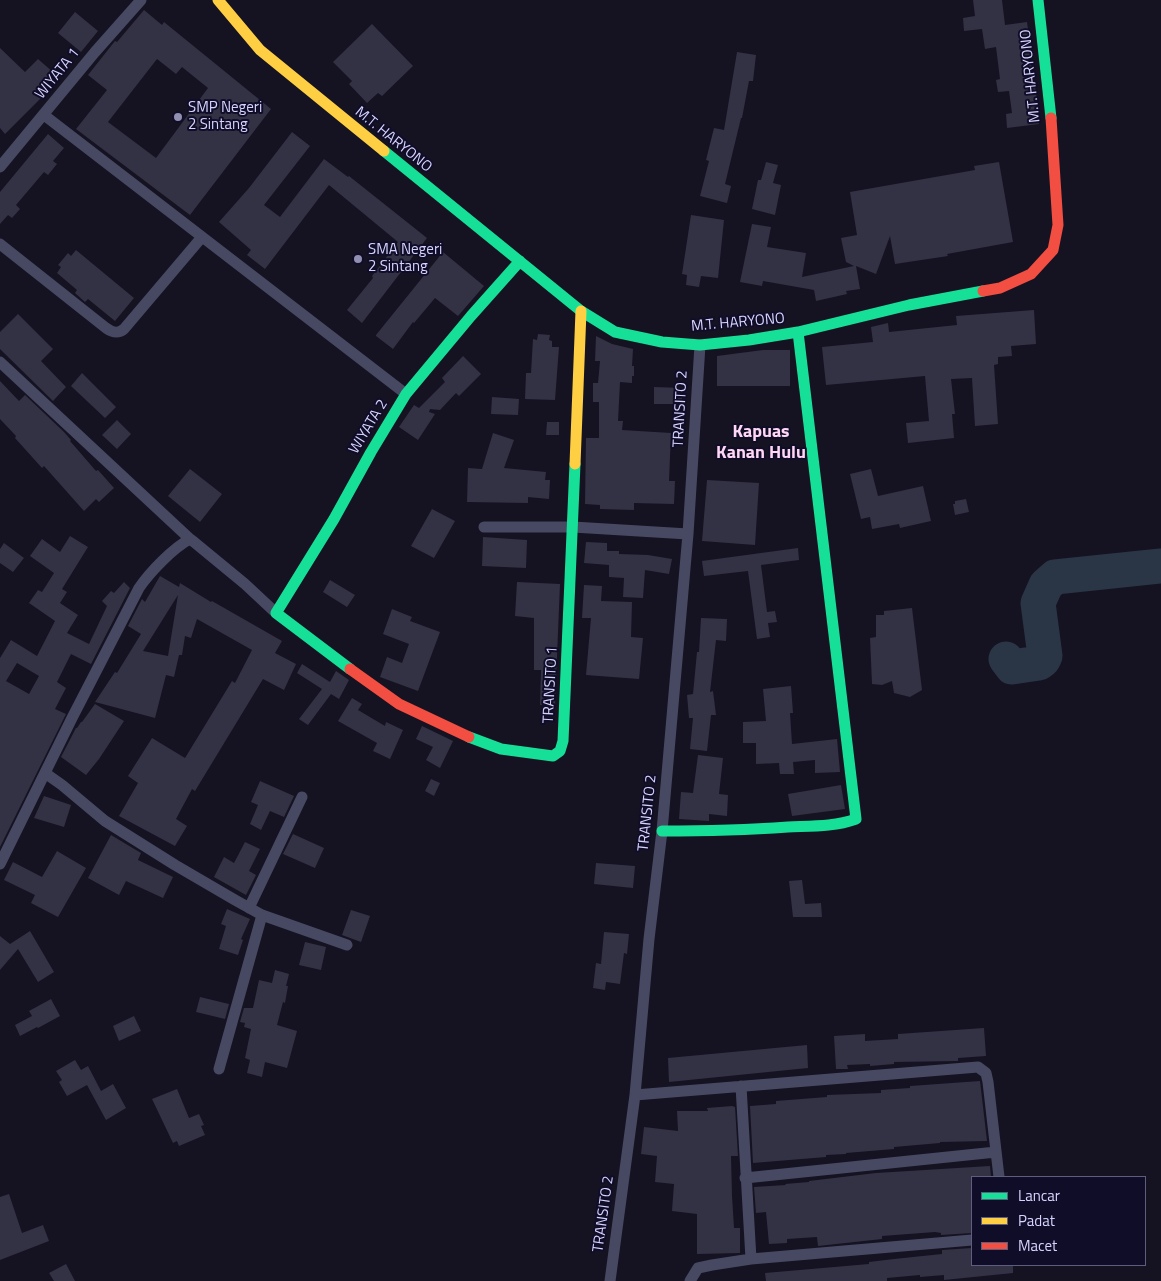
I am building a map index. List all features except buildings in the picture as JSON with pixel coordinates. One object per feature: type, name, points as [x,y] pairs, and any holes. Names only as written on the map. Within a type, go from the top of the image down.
[{"type":"main road","name":"M.T. HARYONO","points":[[218,0],[260,50],[288,74],[581,311],[603,326],[616,332],[662,342],[700,345],[798,332],[908,305],[1000,288],[1031,274],[1052,250],[1058,225],[1050,102],[1038,0]]},
{"type":"main road","name":"WIYATA 2","points":[[276,612],[334,519],[406,394],[520,261]]},
{"type":"main road","name":"TRANSITO 1","points":[[276,612],[370,684],[400,704],[476,741],[502,749],[553,756],[558,754],[563,741],[581,311]]},
{"type":"main road","points":[[662,831],[714,832],[750,830],[842,824],[856,819],[848,734],[824,560],[798,332]]},
{"type":"street","name":"WIYATA 1","points":[[0,167],[95,52],[141,0]]},
{"type":"street","points":[[44,115],[406,394]]},
{"type":"street","points":[[0,244],[106,328],[120,332],[202,237]]},
{"type":"street","name":"TRANSITO 2","points":[[610,1281],[635,1095],[649,939],[662,831],[688,534],[700,345]]},
{"type":"street","points":[[0,362],[190,540],[276,612]]},
{"type":"street","points":[[484,526],[573,527],[688,534]]},
{"type":"street","points":[[0,864],[139,588],[145,579],[180,545],[190,540]]},
{"type":"street","points":[[45,773],[104,821],[175,865],[262,915],[347,945]]},
{"type":"street","points":[[250,908],[302,797]]},
{"type":"street","points":[[219,1069],[262,915]]},
{"type":"street","points":[[635,1095],[978,1066],[986,1072],[988,1082],[999,1176]]},
{"type":"street","points":[[741,1086],[745,1178],[752,1259]]},
{"type":"street","points":[[745,1178],[996,1152]]},
{"type":"street","points":[[690,1281],[698,1268],[752,1259],[971,1240]]},
{"type":"taxiway","points":[[1006,659],[1012,667],[1039,663],[1043,660],[1045,656],[1038,603],[1046,585],[1055,577],[1161,566]]},
{"type":"traffic: fast","points":[[1038,0],[1051,118]]},
{"type":"traffic: fast","points":[[384,151],[581,311],[615,332],[662,342],[700,345],[749,340],[798,332],[909,305],[983,291]]},
{"type":"traffic: fast","points":[[350,669],[276,613],[334,519],[406,394],[520,261]]},
{"type":"traffic: fast","points":[[662,831],[822,826],[856,819],[798,332]]},
{"type":"traffic: fast","points":[[469,737],[501,749],[553,756],[560,751],[563,741],[575,464]]},
{"type":"traffic: slow","points":[[218,0],[260,50],[384,151]]},
{"type":"traffic: slow","points":[[575,464],[581,311]]},
{"type":"traffic: jam","points":[[983,291],[1000,288],[1031,274],[1053,250],[1058,225],[1051,118]]},
{"type":"traffic: jam","points":[[350,669],[399,704],[469,737]]},
{"type":"place","name":"SMP Negeri 2 Sintang","points":[[178,117]]},
{"type":"place","name":"SMA Negeri 2 Sintang","points":[[358,259]]},
{"type":"district","name":"Kapuas Kanan Hulu","points":[[761,443]]}]
